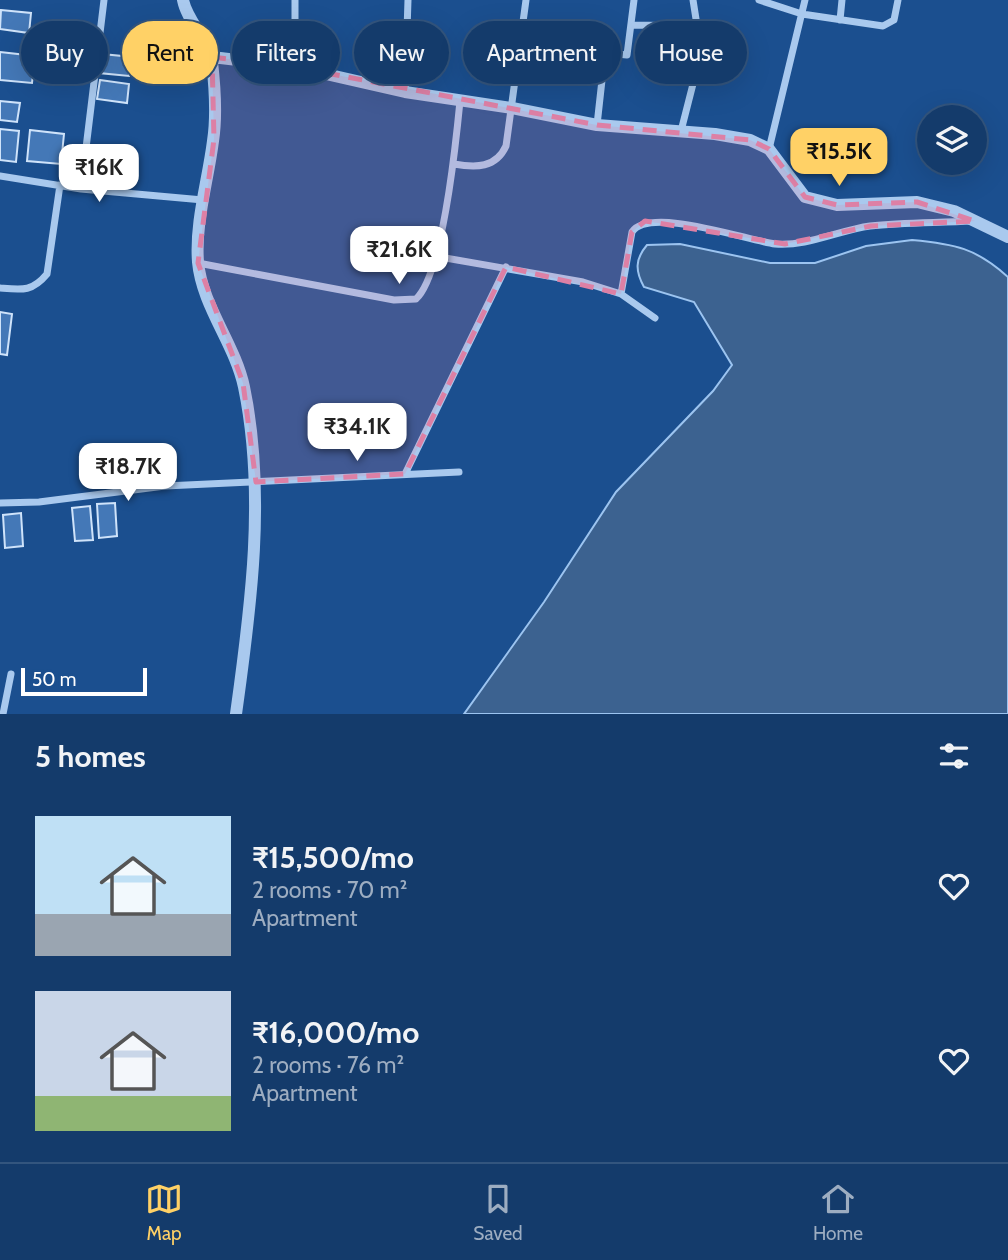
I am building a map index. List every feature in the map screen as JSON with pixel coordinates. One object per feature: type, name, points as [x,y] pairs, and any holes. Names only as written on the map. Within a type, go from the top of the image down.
[{"type":"street","points":[[81,189],[104,0]]},
{"type":"street","points":[[183,0],[194,21]]},
{"type":"street","points":[[295,0],[295,21]]},
{"type":"street","points":[[405,92],[408,0]]},
{"type":"street","points":[[454,164],[475,167],[494,162],[502,155],[512,108],[526,0]]},
{"type":"street","points":[[597,125],[605,53],[627,55],[634,0]]},
{"type":"street","points":[[693,0],[696,21]]},
{"type":"street","points":[[759,0],[802,14],[883,26],[894,20],[898,0]]},
{"type":"street","points":[[769,149],[805,0]]},
{"type":"street","points":[[840,20],[842,0]]},
{"type":"street","points":[[340,77],[405,92],[512,108],[597,125],[681,131],[750,140],[769,149],[805,197],[837,205],[917,202],[954,211],[1008,237]]},
{"type":"street","points":[[213,84],[214,139],[203,200],[198,263],[213,310],[243,383],[256,482],[246,640],[236,714]]},
{"type":"street","points":[[681,131],[693,84]]},
{"type":"street","points":[[198,263],[394,300],[416,299],[425,290],[434,256],[454,164],[460,101]]},
{"type":"street","points":[[0,176],[81,189],[203,200]]},
{"type":"street","points":[[0,288],[27,291],[38,285],[47,274],[60,185]]},
{"type":"street","points":[[621,294],[632,232],[637,224],[645,221],[670,222],[785,244],[871,226],[975,221]]},
{"type":"street","points":[[434,256],[583,282],[621,294],[655,318]]},
{"type":"street","points":[[405,474],[506,267]]},
{"type":"street","points":[[0,503],[39,502],[165,486],[459,472]]},
{"type":"street","points":[[3,714],[10,674]]},
{"type":"highlighted area","points":[[212,57],[295,67],[597,125],[750,140],[769,149],[805,197],[837,205],[917,202],[975,221],[871,226],[785,244],[645,221],[632,232],[621,294],[506,267],[405,474],[256,482],[243,383],[198,263],[214,139]]},
{"type":"water","points":[[912,240],[964,249],[986,260],[1008,277],[1008,714],[464,714],[544,602],[616,492],[713,391],[732,365],[694,302],[644,287],[638,265],[640,255],[647,245],[680,244],[770,263],[815,263],[866,246]]},
{"type":"building","points":[[1,10],[31,13],[30,21],[21,21],[21,32],[0,29]]},
{"type":"building","points":[[0,52],[21,54],[21,82],[0,80]]},
{"type":"building","points":[[108,55],[122,56],[122,75],[108,74]]},
{"type":"building","points":[[108,81],[129,84],[127,103],[97,99],[99,84],[108,84]]},
{"type":"building","points":[[0,101],[20,103],[17,122],[0,120]]},
{"type":"building","points":[[0,129],[19,131],[16,162],[0,160]]},
{"type":"building","points":[[30,130],[64,134],[61,164],[27,161]]},
{"type":"building","points":[[0,312],[12,314],[7,355],[0,354]]},
{"type":"building","points":[[115,503],[117,536],[99,538],[97,504]]},
{"type":"building","points":[[90,506],[93,540],[75,541],[72,508]]},
{"type":"building","points":[[21,513],[23,546],[5,548],[3,515]]}]
